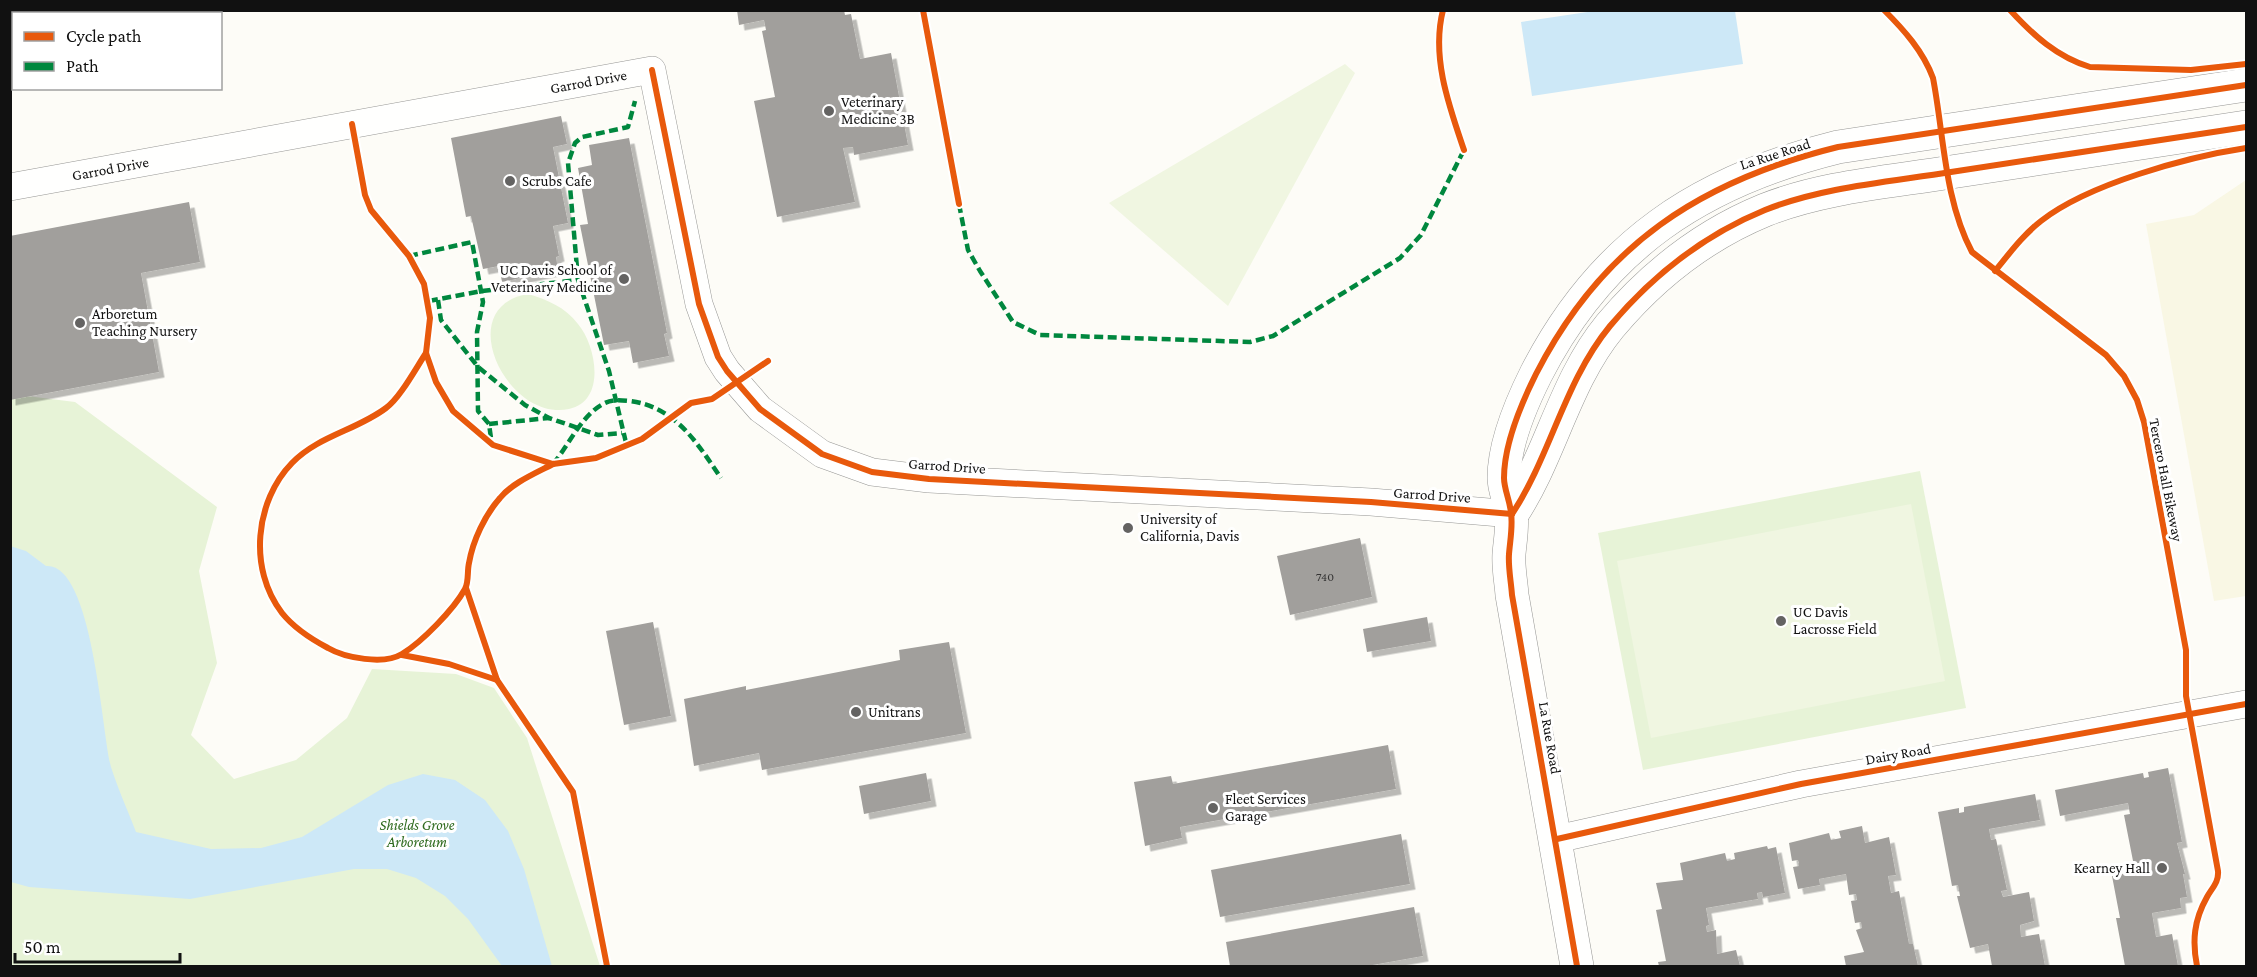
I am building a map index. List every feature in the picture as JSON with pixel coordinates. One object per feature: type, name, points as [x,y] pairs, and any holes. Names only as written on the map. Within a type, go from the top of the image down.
[{"type":"street","name":"Garrod Drive","points":[[10,187],[652,70],[699,304],[718,357],[737,384],[760,409],[822,454],[872,472],[929,478],[1371,502],[1512,514]]},
{"type":"street","name":"La Rue Road","points":[[1577,966],[1557,839],[1512,595],[1509,557],[1512,514],[1504,478],[1511,439],[1524,398],[1550,348],[1600,277],[1636,243],[1671,216],[1749,173],[1838,147],[2247,85]]},
{"type":"street","name":"La Rue Road","points":[[1512,514],[1531,485],[1568,394],[1608,328],[1643,289],[1685,254],[1723,231],[1764,211],[1841,189],[2247,127]]},
{"type":"street","name":"Dairy Road","points":[[1557,839],[1801,784],[2247,704]]},
{"type":"shaded area","points":[[2246,180],[2246,596],[2214,601],[2146,224],[2194,215]]},
{"type":"green space","points":[[1345,64],[1355,73],[1228,306],[1109,203]]},
{"type":"green space","points":[[528,294],[568,313],[578,324],[590,345],[594,371],[593,384],[589,395],[581,404],[569,409],[546,408],[526,398],[508,382],[496,361],[491,340],[493,319],[505,303]]},
{"type":"green space","name":"Shields Grove Arboretum","points":[[11,394],[75,402],[217,507],[199,571],[217,663],[191,735],[234,779],[296,760],[347,718],[372,669],[456,674],[494,688],[527,738],[600,966],[11,966]]},
{"type":"green space","name":"UC Davis Lacrosse Field","points":[[1920,471],[1966,708],[1643,770],[1598,533]]},
{"type":"green space","name":"UC Davis Lacrosse Field","points":[[1911,504],[1945,681],[1651,738],[1617,561]]},
{"type":"water","points":[[1594,11],[1735,11],[1743,64],[1532,96],[1521,22]]},
{"type":"water","points":[[10,546],[26,551],[46,566],[62,572],[75,591],[93,653],[111,767],[136,832],[211,849],[261,848],[302,837],[388,785],[423,774],[455,780],[485,800],[508,831],[524,869],[552,966],[502,966],[468,919],[445,896],[416,878],[387,869],[354,869],[190,899],[29,887],[11,882]]},
{"type":"building","name":"Veterinary Medicine 3B","points":[[737,10],[844,10],[845,15],[851,14],[860,59],[891,53],[908,145],[854,155],[853,147],[843,148],[855,202],[777,217],[754,101],[775,97],[762,31],[766,30],[764,20],[739,25]]},
{"type":"building","name":"Scrubs Cafe","points":[[561,116],[567,144],[553,147],[568,223],[553,226],[559,256],[556,257],[558,270],[502,282],[499,266],[483,269],[471,216],[466,217],[451,138]]},
{"type":"building","name":"UC Davis School of Veterinary Medicine","points":[[629,138],[667,333],[664,334],[669,356],[633,363],[629,341],[604,345],[580,225],[588,224],[578,168],[592,165],[589,145]]},
{"type":"building","name":"Arboretum Teaching Nursery","points":[[189,202],[200,262],[141,273],[159,372],[10,400],[10,236]]},
{"type":"building","points":[[1360,538],[1372,597],[1290,615],[1277,556]]},
{"type":"building","points":[[1427,617],[1431,641],[1367,652],[1363,629]]},
{"type":"building","points":[[653,622],[671,716],[624,725],[606,631]]},
{"type":"building","name":"Unitrans","points":[[949,642],[966,733],[762,770],[759,753],[694,766],[684,699],[746,686],[746,690],[900,660],[899,650]]},
{"type":"building","name":"Fleet Services Garage","points":[[1388,745],[1396,789],[1180,827],[1182,838],[1145,846],[1134,782],[1171,776],[1173,784]]},
{"type":"building","name":"Kearney Hall","points":[[2168,768],[2182,842],[2177,843],[2185,874],[2183,874],[2187,897],[2180,898],[2181,908],[2152,913],[2156,937],[2172,934],[2178,966],[2125,966],[2116,918],[2120,918],[2112,876],[2141,870],[2140,865],[2134,866],[2124,815],[2130,814],[2128,803],[2060,816],[2055,790],[2143,773],[2144,778],[2149,777],[2148,772]]},
{"type":"building","points":[[926,773],[931,801],[864,814],[859,786]]},
{"type":"building","points":[[2035,794],[2040,820],[1989,829],[1991,840],[1996,839],[2007,890],[2001,891],[2003,897],[2029,892],[2034,921],[2020,925],[2021,937],[2039,934],[2045,966],[1992,966],[1988,944],[1970,948],[1957,896],[1960,896],[1958,885],[1952,886],[1938,812],[1959,808],[1959,813],[1964,812],[1964,807]]},
{"type":"building","points":[[1862,826],[1865,843],[1889,837],[1896,875],[1888,876],[1891,893],[1899,891],[1909,944],[1913,944],[1918,966],[1846,966],[1844,956],[1864,952],[1856,930],[1862,928],[1861,922],[1855,923],[1851,901],[1857,900],[1856,894],[1849,895],[1846,874],[1819,879],[1820,885],[1798,889],[1793,867],[1799,866],[1799,863],[1798,860],[1792,861],[1789,843],[1829,833],[1831,840],[1841,838],[1839,831]]},
{"type":"building","points":[[1401,834],[1410,884],[1220,917],[1211,870]]},
{"type":"building","points":[[1767,846],[1768,849],[1776,847],[1785,893],[1763,897],[1762,892],[1757,893],[1758,899],[1706,908],[1709,925],[1706,926],[1707,932],[1716,930],[1717,954],[1736,950],[1740,966],[1659,966],[1658,962],[1666,961],[1656,910],[1662,909],[1656,883],[1683,880],[1680,863],[1725,853],[1727,861],[1735,859],[1734,853]]},
{"type":"building","points":[[1414,907],[1423,956],[1367,966],[1230,966],[1226,942]]},
{"type":"marked path","points":[[578,280],[568,163],[575,143],[582,137],[628,127],[635,101]]},
{"type":"marked path","points":[[959,204],[968,250],[980,271],[1013,322],[1040,335],[1250,342],[1273,336],[1400,258],[1421,235],[1464,150]]},
{"type":"marked path","points":[[409,256],[472,242],[483,302],[477,332],[478,411],[489,424],[492,445]]},
{"type":"marked path","points":[[429,301],[482,291],[578,280],[609,371],[627,447]]},
{"type":"marked path","points":[[438,300],[441,320],[478,367],[525,405],[549,418],[598,435],[622,433]]},
{"type":"marked path","points":[[553,464],[582,423],[595,409],[610,401],[623,400],[646,405],[673,419],[694,440],[721,478]]},
{"type":"marked path","points":[[489,424],[549,418]]},
{"type":"cycle path","points":[[923,10],[959,204]]},
{"type":"cycle path","points":[[1443,10],[1440,28],[1440,63],[1443,81],[1464,150]]},
{"type":"cycle path","name":"Tercero Hall Bikeway","points":[[1884,10],[1912,41],[1933,78],[1950,189],[1963,232],[1972,252],[2106,355],[2124,376],[2137,400],[2144,422],[2186,650],[2186,696],[2218,871],[2216,882],[2197,922],[2195,939],[2197,966]]},
{"type":"cycle path","points":[[2010,10],[2046,44],[2078,63],[2090,67],[2191,70],[2246,64]]},
{"type":"cycle path","points":[[652,70],[699,304],[718,357],[760,409],[822,454],[872,472],[929,479],[1371,502],[1512,514]]},
{"type":"cycle path","points":[[1577,966],[1512,595],[1509,559],[1512,518],[1504,478],[1510,438],[1530,386],[1562,329],[1592,289],[1624,254],[1660,225],[1699,200],[1742,179],[1788,161],[1838,147],[2246,85]]},
{"type":"cycle path","points":[[352,124],[365,195],[371,210],[409,256],[424,284],[430,318],[426,353],[436,382],[453,411],[493,445],[553,464],[596,458],[642,439],[691,403],[712,399],[768,361]]},
{"type":"cycle path","points":[[1512,514],[1526,491],[1581,371],[1610,326],[1661,274],[1700,245],[1743,220],[1787,202],[1856,186],[2246,127]]},
{"type":"cycle path","points":[[1995,271],[2034,226],[2085,195],[2168,165],[2246,148]]},
{"type":"cycle path","points":[[426,353],[402,390],[386,408],[302,454],[292,463],[270,496],[260,536],[260,556],[271,595],[292,624],[315,641],[344,655],[375,660],[402,654],[419,642],[437,624],[465,589],[473,546],[495,505],[511,488],[553,464]]},
{"type":"cycle path","points":[[466,588],[497,680],[573,792],[607,966]]},
{"type":"cycle path","points":[[402,655],[449,664],[497,680]]},
{"type":"cycle path","points":[[1557,839],[1801,784],[2246,704]]},
{"type":"place","name":"Veterinary Medicine 3B","points":[[829,111]]},
{"type":"place","name":"Scrubs Cafe","points":[[510,181]]},
{"type":"place","name":"UC Davis School of Veterinary Medicine","points":[[624,279]]},
{"type":"place","name":"Arboretum Teaching Nursery","points":[[80,323]]},
{"type":"place","name":"University of California, Davis","points":[[1128,528]]},
{"type":"place","name":"UC Davis Lacrosse Field","points":[[1781,621]]},
{"type":"place","name":"Unitrans","points":[[856,712]]},
{"type":"place","name":"Fleet Services Garage","points":[[1213,808]]},
{"type":"place","name":"Kearney Hall","points":[[2162,868]]}]
